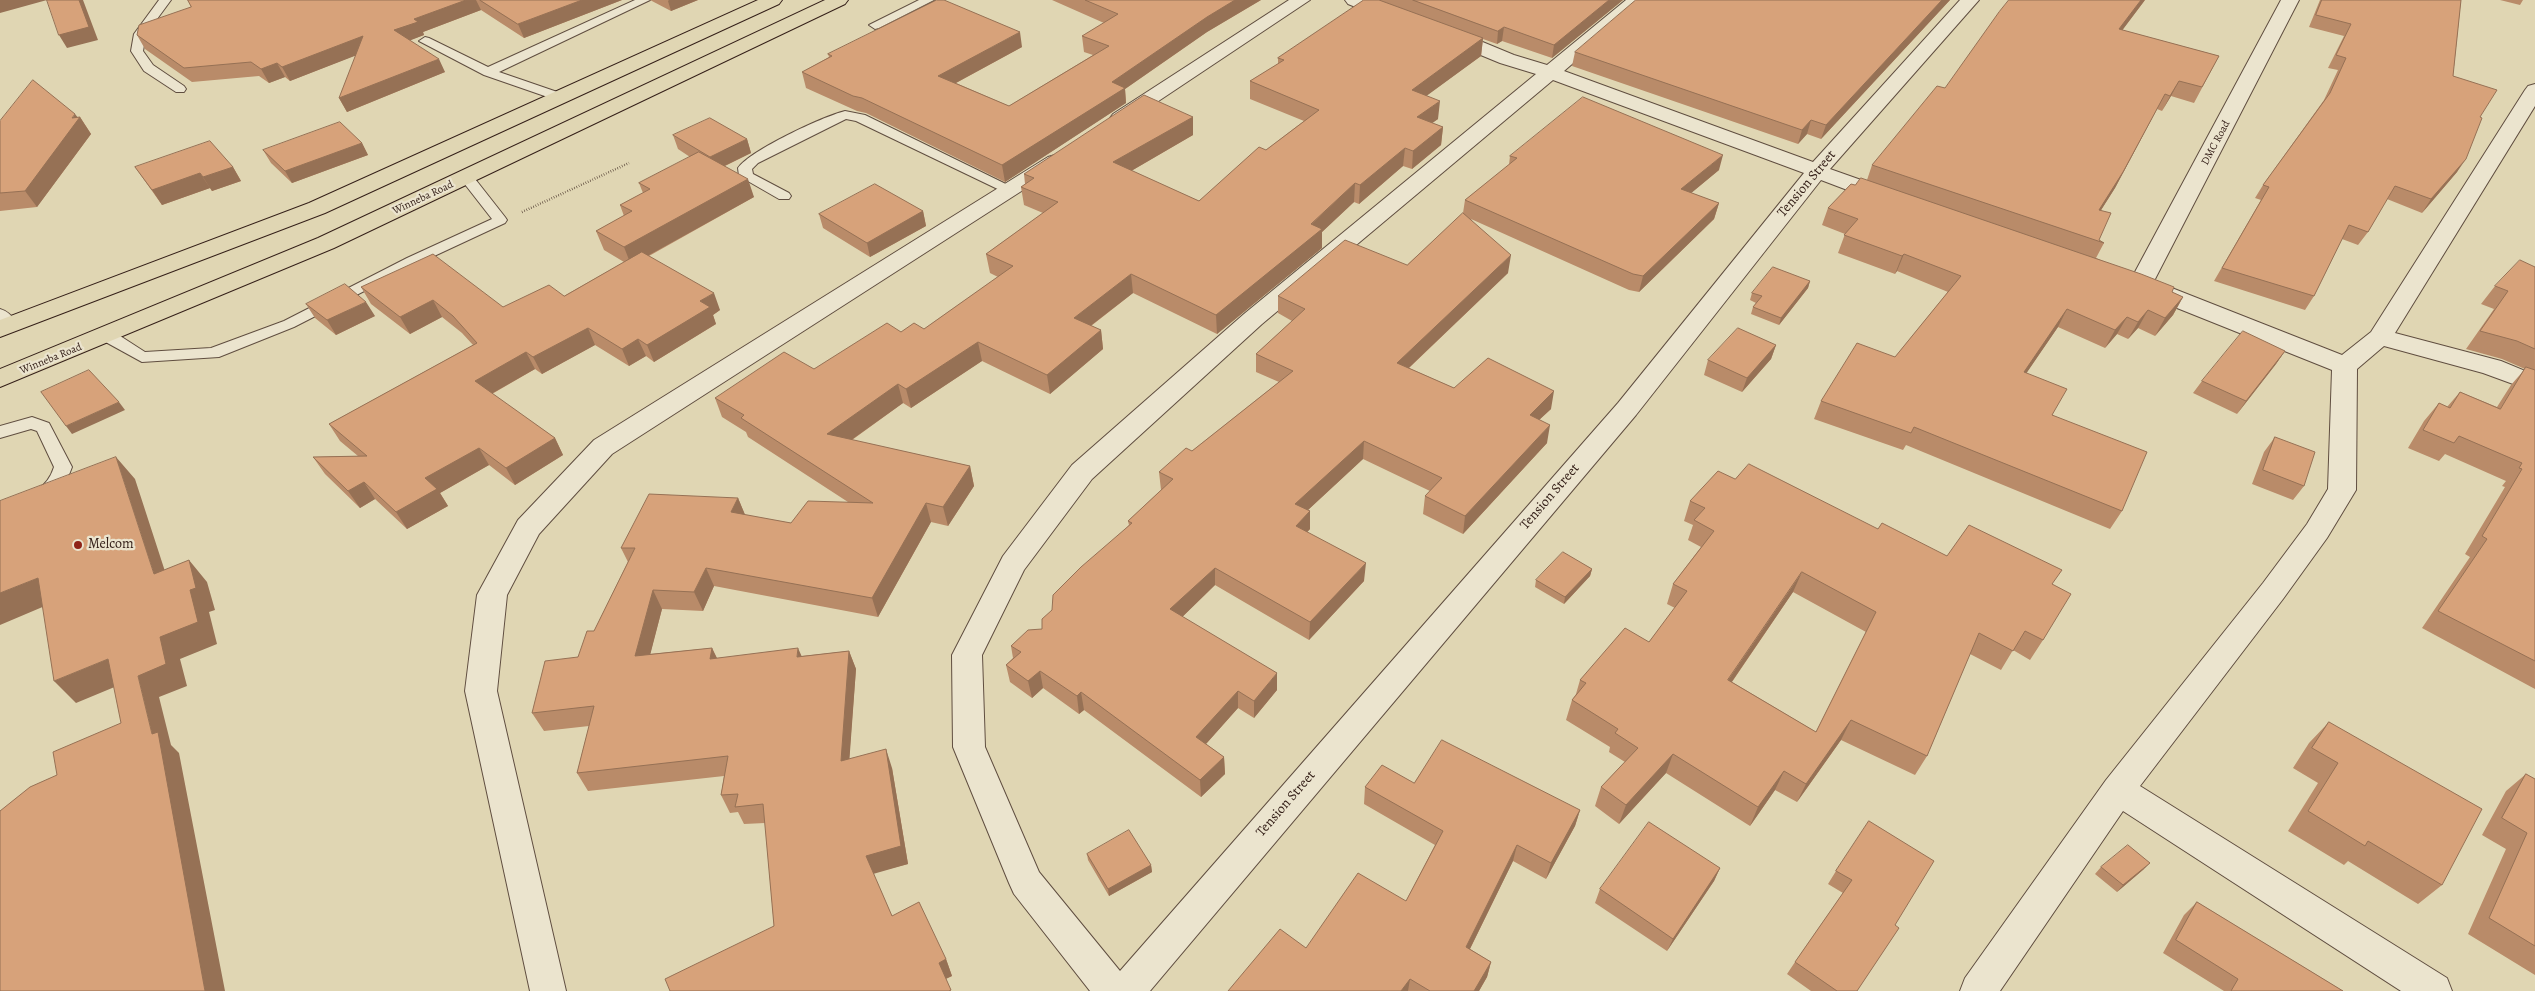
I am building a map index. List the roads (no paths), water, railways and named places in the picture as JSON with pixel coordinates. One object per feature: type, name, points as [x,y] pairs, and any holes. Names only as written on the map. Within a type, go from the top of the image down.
[{"type":"highway","points":[[4,323],[317,208],[562,98],[773,0]]},
{"type":"highway","name":"Winneba Road","points":[[0,380],[326,243],[467,178],[839,0]]},
{"type":"highway","points":[[531,112],[560,133]]},
{"type":"street","points":[[1101,131],[1301,0]]},
{"type":"street","points":[[1354,0],[1507,59],[1549,72],[1816,172],[1909,204]]},
{"type":"street","points":[[1113,991],[1026,884],[968,747],[968,655],[1013,564],[1082,472],[1253,319],[1637,0]]},
{"type":"street","name":"Tension Street","points":[[1126,991],[1627,409],[1816,172],[1970,0]]},
{"type":"street","name":"DMC Road","points":[[2290,0],[2131,282],[2345,366]]},
{"type":"street","points":[[1978,991],[2118,790],[2273,591],[2317,531],[2342,490],[2345,366],[2380,337],[2535,90]]},
{"type":"street","points":[[548,991],[480,691],[492,595],[528,527],[603,446],[1011,190],[1076,147]]},
{"type":"street","points":[[2380,337],[2482,364],[2535,384]]},
{"type":"street","points":[[2118,790],[2434,991]]},
{"type":"lane","points":[[165,0],[140,34],[137,51],[148,68],[180,89]]},
{"type":"lane","points":[[488,72],[644,0]]},
{"type":"lane","points":[[875,25],[928,0]]},
{"type":"lane","points":[[424,41],[488,72],[562,98]]},
{"type":"lane","points":[[784,196],[746,176],[745,168],[753,160],[828,121],[845,115],[860,118],[1011,190]]},
{"type":"lane","points":[[108,336],[142,357],[213,353],[289,324],[412,261],[500,220],[467,178]]},
{"type":"lane","points":[[0,432],[32,423],[43,427],[63,467],[58,482],[41,497],[0,513]]},
{"type":"place","name":"Melcom","points":[[78,545]]}]
